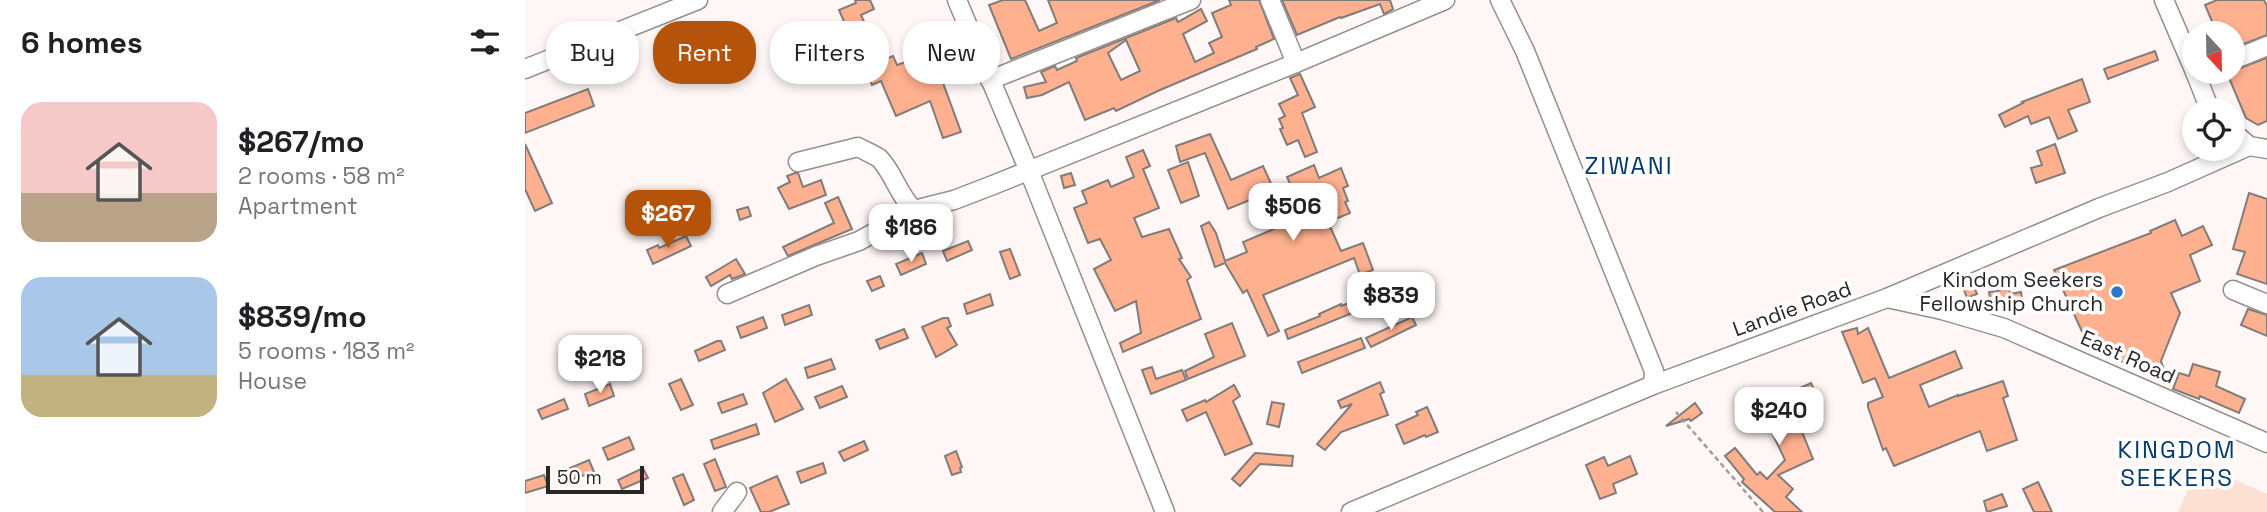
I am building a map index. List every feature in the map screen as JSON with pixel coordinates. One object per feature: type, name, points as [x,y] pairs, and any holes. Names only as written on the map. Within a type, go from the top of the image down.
[{"type":"street","points":[[525,69],[698,0]]},
{"type":"street","points":[[966,21],[959,4],[978,0]]},
{"type":"street","points":[[1000,76],[1191,0]]},
{"type":"street","points":[[1270,0],[1296,63]]},
{"type":"street","points":[[727,294],[816,256],[859,241],[914,211],[954,200],[1029,171],[1296,63],[1413,7],[1445,0]]},
{"type":"street","points":[[1500,0],[1525,51],[1654,371],[1653,385]]},
{"type":"street","points":[[2164,0],[2182,39]]},
{"type":"street","points":[[2245,55],[2267,46]]},
{"type":"street","points":[[992,84],[1165,512]]},
{"type":"street","points":[[798,162],[859,147],[878,158],[891,175],[903,201],[914,211]]},
{"type":"street","name":"Landie Road","points":[[1350,512],[1653,385],[1887,298],[2099,208],[2258,147]]},
{"type":"street","points":[[2233,290],[2267,304]]},
{"type":"street","name":"East Road","points":[[1887,298],[2004,328],[2267,443]]},
{"type":"street","points":[[722,512],[737,492]]},
{"type":"path","points":[[1676,412],[1762,512]]},
{"type":"shaded area","points":[[2200,464],[2267,494],[2267,512],[2178,512]]},
{"type":"building","points":[[855,0],[870,0],[874,9],[861,15],[864,21],[844,21],[839,10],[856,3]]},
{"type":"building","points":[[1003,0],[1025,0],[1039,31],[1057,23],[1048,0],[1160,0],[1011,59],[1000,32],[1000,21],[996,21],[989,5]]},
{"type":"building","points":[[1229,0],[1259,0],[1274,39],[1116,111],[1114,108],[1085,120],[1069,82],[1042,95],[1027,98],[1024,87],[1046,82],[1041,72],[1055,66],[1057,70],[1077,61],[1076,58],[1176,18],[1178,22],[1201,9],[1207,21],[1183,34],[1195,62],[1214,53],[1209,43],[1222,37],[1212,13],[1231,5]],"holes":[[[1126,40],[1140,71],[1121,80],[1108,53]]]},
{"type":"building","points":[[1282,0],[1390,0],[1393,9],[1384,14],[1380,4],[1297,35]]},
{"type":"building","points":[[2217,0],[2264,0],[2267,6],[2267,35],[2245,43],[2245,21],[2212,21],[2205,5]]},
{"type":"building","points":[[2155,51],[2158,60],[2108,79],[2104,69]]},
{"type":"building","points":[[893,56],[897,65],[903,63],[903,84],[943,84],[961,132],[943,138],[930,101],[896,116],[882,84],[889,84],[889,58]]},
{"type":"building","points":[[2267,58],[2267,121],[2258,125],[2246,118],[2245,98],[2238,98],[2232,84],[2245,84],[2245,66]]},
{"type":"building","points":[[1300,74],[1315,107],[1302,113],[1317,152],[1305,157],[1298,140],[1287,145],[1279,119],[1285,116],[1279,104],[1298,95],[1290,78]]},
{"type":"building","points":[[2082,79],[2090,102],[2068,110],[2077,131],[2058,139],[2049,117],[2031,124],[2028,116],[2005,127],[1999,115],[2022,102]]},
{"type":"building","points":[[588,89],[594,106],[525,133],[525,113]]},
{"type":"building","points":[[1210,134],[1231,180],[1263,166],[1274,190],[1228,209],[1205,153],[1180,162],[1176,146]]},
{"type":"building","points":[[525,144],[552,203],[535,211],[525,189]]},
{"type":"building","points":[[2055,144],[2065,173],[2036,183],[2031,168],[2042,165],[2037,151]]},
{"type":"building","points":[[1143,150],[1150,166],[1143,169],[1159,208],[1134,218],[1142,237],[1169,229],[1182,258],[1179,259],[1191,277],[1187,280],[1201,319],[1123,352],[1120,343],[1141,333],[1136,301],[1115,311],[1094,269],[1111,260],[1100,239],[1088,243],[1074,208],[1087,203],[1082,191],[1108,180],[1111,187],[1134,177],[1126,157]]},
{"type":"building","points":[[1188,162],[1199,196],[1181,203],[1168,170]]},
{"type":"building","points":[[1314,165],[1319,178],[1341,168],[1348,186],[1343,188],[1350,213],[1328,222],[1341,251],[1363,243],[1373,270],[1360,275],[1354,258],[1263,295],[1279,331],[1268,336],[1247,290],[1243,293],[1225,263],[1215,267],[1201,226],[1209,222],[1216,233],[1225,261],[1247,252],[1243,242],[1274,229],[1272,225],[1304,215],[1287,177]]},
{"type":"building","points":[[798,173],[803,187],[821,180],[826,195],[789,209],[778,188],[790,182],[787,176]]},
{"type":"building","points":[[1071,173],[1075,185],[1064,188],[1061,176]]},
{"type":"building","points":[[2249,193],[2267,199],[2267,284],[2237,274],[2245,252],[2233,249]]},
{"type":"building","points":[[838,197],[852,229],[788,256],[783,247],[834,223],[825,203]]},
{"type":"building","points":[[748,207],[751,216],[740,220],[737,210]]},
{"type":"building","name":"Kindom Seekers Fellowship Church","points":[[2175,220],[2182,236],[2203,226],[2212,245],[2190,255],[2200,281],[2171,293],[2180,313],[2161,361],[2168,382],[2089,347],[2054,270],[2151,233],[2150,231]]},
{"type":"building","points":[[686,236],[691,246],[653,264],[647,250],[658,245],[659,248]]},
{"type":"building","points":[[968,241],[972,250],[947,261],[943,251]]},
{"type":"building","points":[[1010,249],[1020,275],[1010,279],[1000,252]]},
{"type":"building","points":[[922,253],[926,264],[901,275],[896,264]]},
{"type":"building","points":[[736,259],[745,274],[732,279],[730,275],[711,286],[706,277]]},
{"type":"building","points":[[1376,273],[1382,290],[1389,288],[1392,297],[1288,339],[1285,330],[1341,304],[1373,294],[1366,276]]},
{"type":"building","points":[[880,276],[884,286],[872,291],[867,281]]},
{"type":"building","points":[[1971,279],[1977,294],[1967,298],[1961,282]]},
{"type":"building","points":[[2009,289],[2010,294],[2021,292],[2023,305],[1992,310],[1989,292]]},
{"type":"building","points":[[990,294],[993,305],[967,314],[964,304]]},
{"type":"building","points":[[809,305],[812,315],[785,325],[782,315]]},
{"type":"building","points":[[2248,309],[2267,315],[2267,336],[2241,325]]},
{"type":"building","points":[[763,317],[767,328],[741,338],[737,327]]},
{"type":"building","points":[[1412,317],[1416,325],[1371,347],[1366,338]]},
{"type":"building","points":[[948,318],[951,326],[947,328],[957,345],[936,357],[922,327]]},
{"type":"building","points":[[1232,323],[1245,356],[1188,379],[1185,371],[1214,357],[1205,334]]},
{"type":"building","points":[[1857,328],[1858,334],[1868,328],[1889,378],[1955,351],[1962,368],[1920,385],[1929,407],[2003,381],[2008,396],[2003,398],[2017,440],[1987,451],[1980,431],[1894,466],[1886,448],[1883,450],[1868,407],[1868,403],[1883,397],[1875,378],[1863,383],[1842,332]]},
{"type":"building","points":[[904,329],[908,338],[880,349],[876,340]]},
{"type":"building","points":[[1361,338],[1365,348],[1302,373],[1298,362]]},
{"type":"building","points":[[721,341],[725,350],[699,361],[695,351]]},
{"type":"building","points":[[831,359],[835,369],[808,378],[805,368]]},
{"type":"building","points":[[2193,364],[2220,372],[2216,386],[2245,399],[2239,413],[2200,396],[2199,399],[2173,389],[2179,373],[2189,376]]},
{"type":"building","points":[[1152,367],[1156,379],[1182,370],[1186,380],[1151,394],[1142,370]]},
{"type":"building","points":[[681,379],[693,405],[681,410],[669,384]]},
{"type":"building","points":[[786,379],[803,409],[775,422],[763,393]]},
{"type":"building","points":[[1380,382],[1384,392],[1380,394],[1388,415],[1341,432],[1325,450],[1317,444],[1352,404],[1341,408],[1338,401]]},
{"type":"building","points":[[1811,383],[1819,401],[1794,412],[1813,459],[1778,475],[1793,489],[1786,497],[1802,512],[1775,512],[1742,482],[1744,479],[1725,456],[1735,448],[1757,475],[1760,472],[1767,479],[1785,460],[1769,426],[1760,430],[1750,410]]},
{"type":"building","points":[[610,384],[614,396],[589,406],[585,394]]},
{"type":"building","points":[[1234,385],[1240,396],[1233,401],[1252,444],[1225,455],[1206,412],[1187,421],[1182,410],[1205,400],[1206,402]]},
{"type":"building","points":[[842,386],[847,397],[820,408],[815,397]]},
{"type":"building","points":[[743,394],[747,404],[722,413],[718,403]]},
{"type":"building","points":[[564,399],[568,409],[542,419],[538,410]]},
{"type":"building","points":[[1272,402],[1284,404],[1279,427],[1267,424]]},
{"type":"building","points":[[1695,403],[1702,413],[1691,421],[1689,419],[1666,426]]},
{"type":"building","points":[[1427,407],[1438,432],[1404,444],[1396,425],[1418,415],[1416,412]]},
{"type":"building","points":[[756,424],[759,434],[714,449],[711,440]]},
{"type":"building","points":[[629,437],[634,449],[608,460],[603,448]]},
{"type":"building","points":[[864,441],[868,450],[844,461],[839,452]]},
{"type":"building","points":[[956,451],[962,467],[961,472],[952,475],[945,456]]},
{"type":"building","points":[[1255,453],[1293,456],[1292,466],[1260,464],[1240,486],[1232,479]]},
{"type":"building","points":[[1630,456],[1637,474],[1613,484],[1616,493],[1600,499],[1586,465],[1604,457],[1608,466]]},
{"type":"building","points":[[715,459],[726,487],[715,491],[704,464]]},
{"type":"building","points":[[589,460],[594,472],[567,481],[563,471]]},
{"type":"building","points":[[823,463],[826,473],[801,483],[797,472]]},
{"type":"building","points":[[643,468],[648,478],[622,489],[618,480]]},
{"type":"building","points":[[683,474],[694,500],[684,505],[673,478]]},
{"type":"building","points":[[544,475],[548,486],[525,493],[525,481]]},
{"type":"building","points":[[777,476],[789,504],[769,512],[761,512],[750,488]]},
{"type":"building","points":[[2038,482],[2052,512],[2034,512],[2023,489]]},
{"type":"building","points":[[2002,494],[2007,506],[1987,512],[1984,501]]},
{"type":"place","name":"Kindom Seekers Fellowship Church","points":[[2117,292]]},
{"type":"district","name":"ZIWANI","points":[[1629,166]]},
{"type":"district","name":"KINGDOM SEEKERS","points":[[2177,464]]}]
